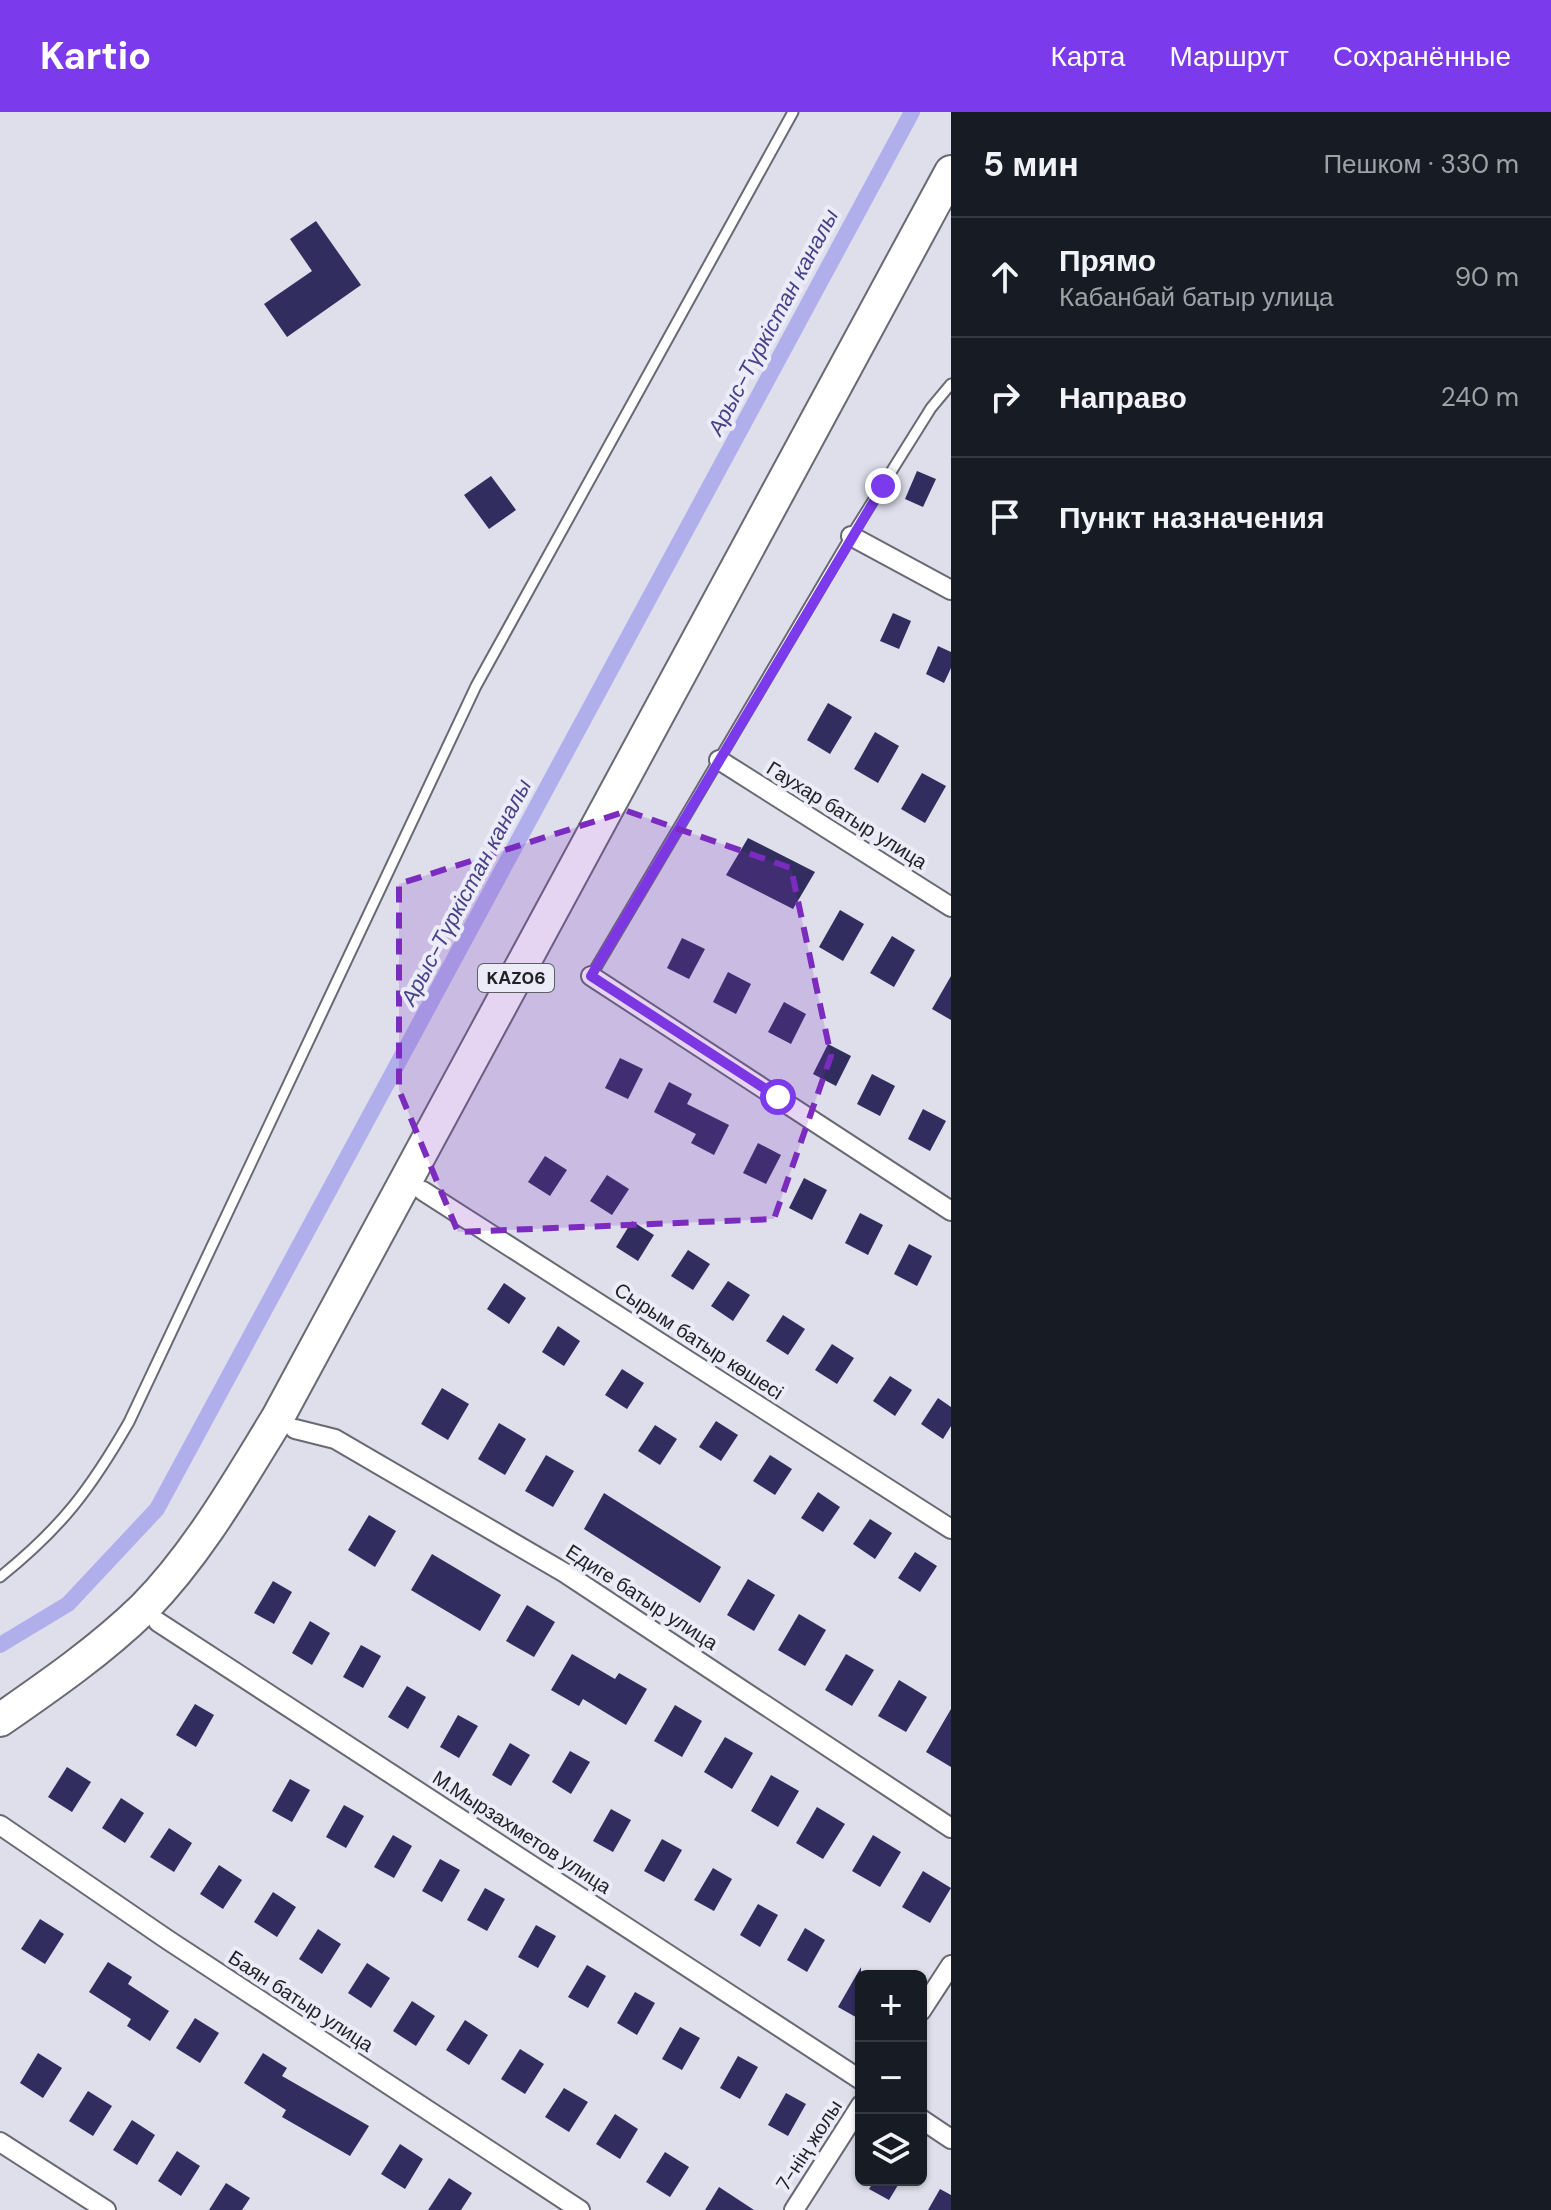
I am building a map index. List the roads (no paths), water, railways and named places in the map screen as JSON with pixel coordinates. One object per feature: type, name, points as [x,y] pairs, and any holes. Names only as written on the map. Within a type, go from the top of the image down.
[{"type":"highway","name":"KАZ06","points":[[0,1720],[62,1676],[144,1608],[206,1532],[277,1419],[951,172]]},
{"type":"highway","name":"KАZ06","points":[[0,1746],[74,1692],[158,1622],[222,1544],[295,1429],[951,214]]},
{"type":"street","points":[[851,536],[951,590]]},
{"type":"street","name":"Гаухар батыр улица","points":[[719,760],[951,907]]},
{"type":"street","points":[[591,976],[951,1211]]},
{"type":"street","name":"Сырым батыр көшесі","points":[[423,1191],[951,1529]]},
{"type":"street","name":"Едиге батыр улица","points":[[295,1429],[335,1439],[565,1573],[951,1828]]},
{"type":"street","name":"М.Мырзахметов улица","points":[[158,1622],[855,2076]]},
{"type":"street","name":"Баян батыр улица","points":[[0,1825],[168,1940],[580,2210]]},
{"type":"street","points":[[927,2002],[951,1965]]},
{"type":"street","name":"7-нің жолы","points":[[794,2210],[855,2114]]},
{"type":"street","points":[[927,2123],[951,2139]]},
{"type":"street","points":[[0,2142],[106,2210]]},
{"type":"lane","points":[[0,1577],[34,1550],[80,1502],[129,1422],[476,686],[793,112]]},
{"type":"lane","points":[[591,976],[851,536],[931,408],[951,384]]},
{"type":"waterway","name":"Арыс-Түркістан каналы","points":[[0,1645],[68,1604],[157,1509],[912,112]]}]
